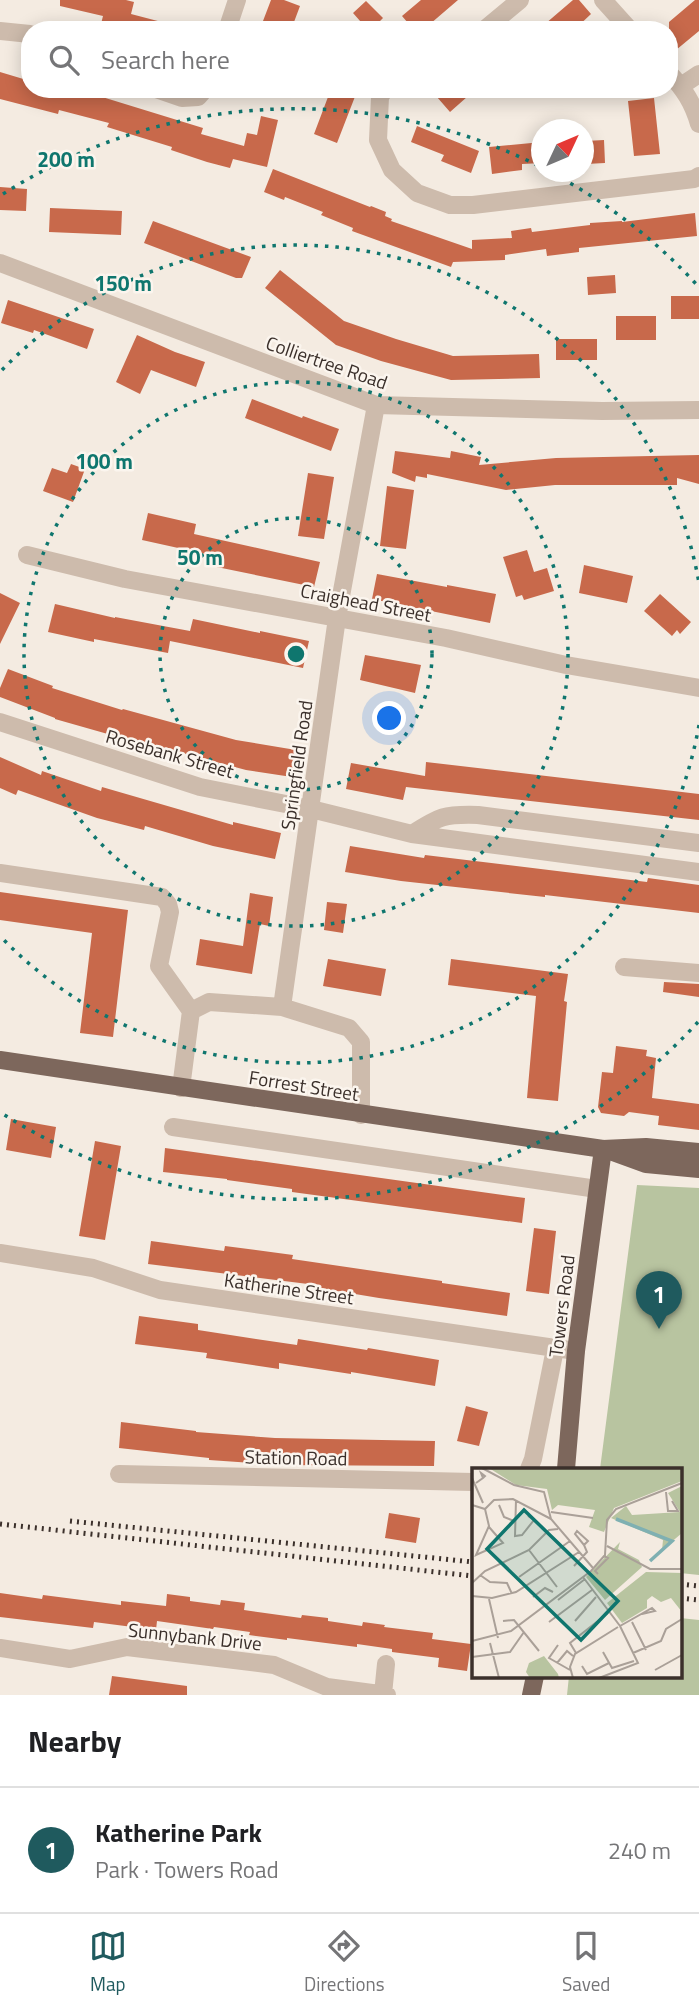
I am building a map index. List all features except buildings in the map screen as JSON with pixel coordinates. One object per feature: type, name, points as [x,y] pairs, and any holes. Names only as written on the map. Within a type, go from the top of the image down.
[{"type":"main road","name":"Forrest Street","points":[[0,1060],[603,1149],[646,1147],[699,1152]]},
{"type":"main road","name":"Forrest Street","points":[[603,1149],[646,1164],[699,1170]]},
{"type":"main road","name":"Towers Road","points":[[566,1468],[576,1351],[603,1149]]},
{"type":"street","points":[[230,21],[237,0]]},
{"type":"street","points":[[603,0],[622,21]]},
{"type":"street","points":[[493,21],[510,3]]},
{"type":"street","points":[[0,31],[21,33]]},
{"type":"street","points":[[678,78],[699,74]]},
{"type":"street","points":[[678,83],[694,106],[699,124]]},
{"type":"street","points":[[380,98],[377,140],[392,170],[417,193],[450,205],[472,205],[694,179],[699,176]]},
{"type":"street","name":"Colliertree Road","points":[[0,263],[376,405],[601,411],[699,410]]},
{"type":"street","name":"Springfield Road","points":[[282,1007],[337,618],[376,405]]},
{"type":"street","name":"Craighead Street","points":[[27,555],[125,579],[494,648],[566,665],[699,688]]},
{"type":"street","name":"Rosebank Street","points":[[0,722],[200,787],[311,809],[412,834],[699,872]]},
{"type":"street","points":[[412,834],[442,816],[454,814],[699,843]]},
{"type":"street","points":[[0,873],[162,897],[168,904],[170,912],[159,966],[191,1011],[181,1088]]},
{"type":"street","points":[[624,967],[699,973]]},
{"type":"street","points":[[191,1011],[209,1002],[282,1007],[349,1028],[361,1042],[361,1115]]},
{"type":"street","points":[[173,1127],[597,1189]]},
{"type":"street","name":"Katherine Street","points":[[0,1253],[93,1268],[160,1290],[576,1351]]},
{"type":"street","points":[[528,1468],[533,1459],[555,1349]]},
{"type":"street","name":"Station Road","points":[[119,1474],[472,1482]]},
{"type":"street","name":"Sunnybank Drive","points":[[0,1648],[70,1659],[127,1647],[248,1661],[274,1665],[327,1687],[385,1695],[386,1664]]},
{"type":"green space","points":[[637,1185],[699,1188],[699,1575],[682,1573],[682,1468],[600,1468]]},
{"type":"green space","points":[[682,1618],[699,1620],[699,1695],[567,1695],[569,1678],[682,1678]]},
{"type":"railway","points":[[70,1521],[472,1562]]},
{"type":"railway","points":[[0,1524],[472,1576]]},
{"type":"railway","points":[[682,1584],[699,1586]]},
{"type":"railway","points":[[682,1598],[699,1600]]},
{"type":"place","name":"Katherine Park","points":[[659,1329]]}]
